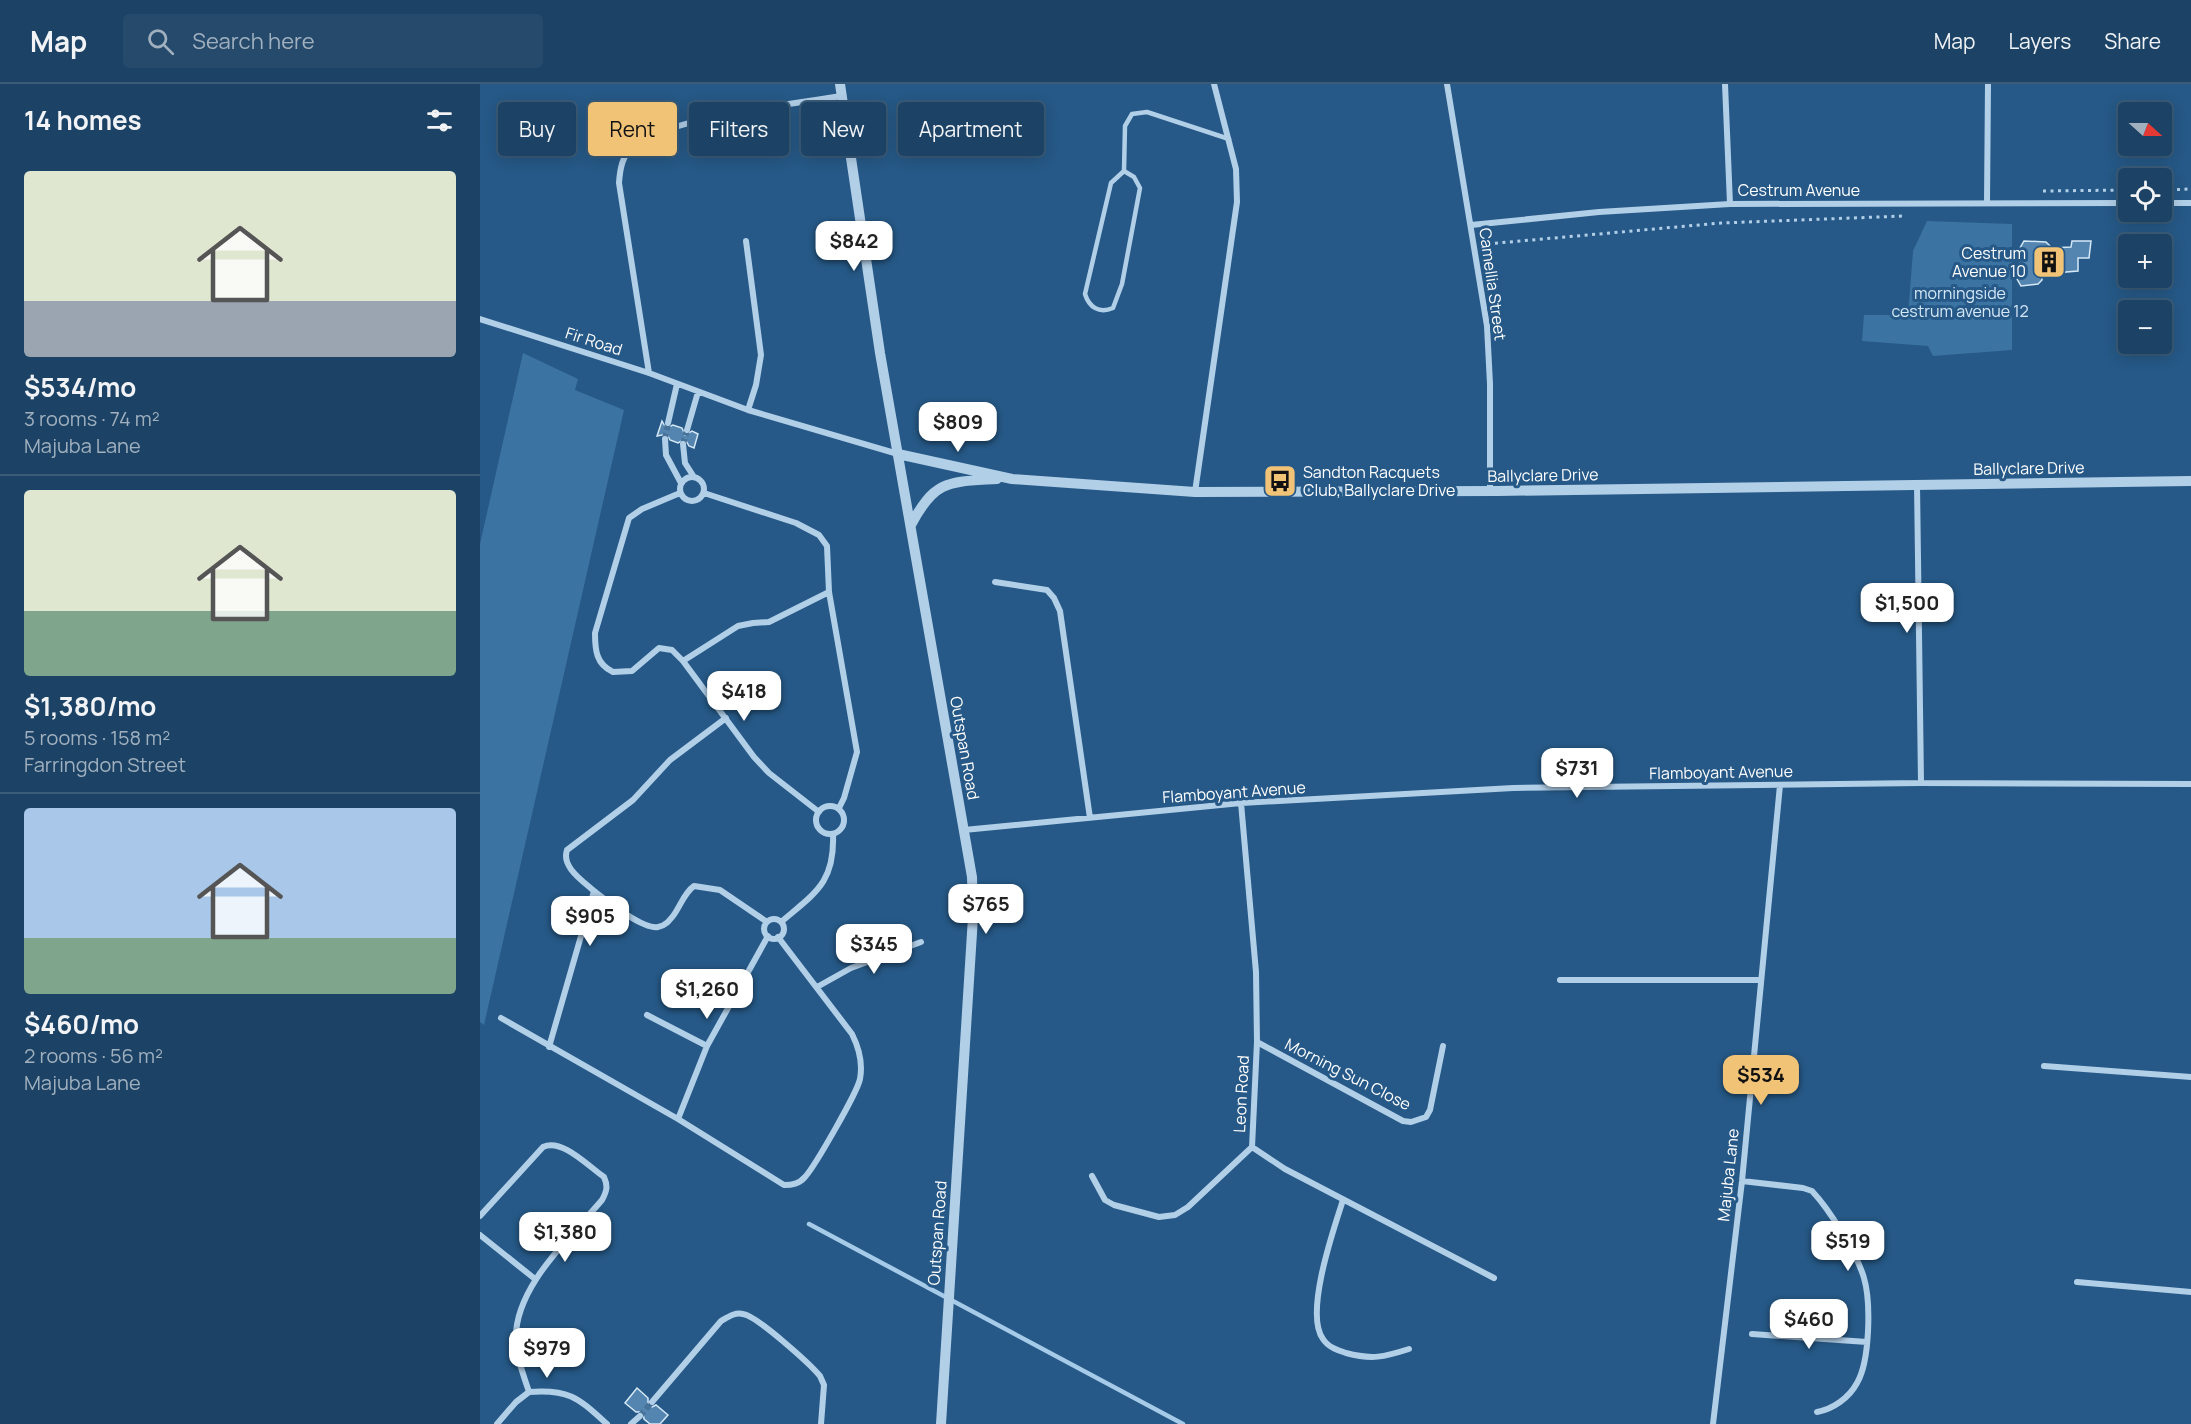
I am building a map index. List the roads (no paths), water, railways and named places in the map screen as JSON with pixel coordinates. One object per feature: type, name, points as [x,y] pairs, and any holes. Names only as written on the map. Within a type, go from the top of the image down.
[{"type":"street","name":"Outspan Road","points":[[840,84],[880,353],[974,897],[941,1424]]},
{"type":"street","points":[[1196,492],[1238,202],[1238,181],[1214,84]]},
{"type":"street","name":"Camellia Street","points":[[1447,84],[1490,356],[1490,491]]},
{"type":"street","points":[[1725,84],[1730,204]]},
{"type":"street","points":[[1987,203],[1988,84]]},
{"type":"street","points":[[649,373],[619,183],[625,156],[634,145],[657,133],[733,114],[842,96]]},
{"type":"street","name":"Cestrum Avenue","points":[[1471,225],[1599,212],[1730,204],[2118,203]]},
{"type":"street","points":[[2172,203],[2191,203]]},
{"type":"street","points":[[746,242],[761,355],[756,385],[748,410]]},
{"type":"street","name":"Fir Road","points":[[480,319],[649,373],[748,410],[898,454]]},
{"type":"street","points":[[668,423],[677,384]]},
{"type":"street","points":[[687,428],[698,392]]},
{"type":"street","points":[[665,439],[666,455],[681,483],[680,493],[685,499],[692,501],[699,499],[704,493]]},
{"type":"street","points":[[683,444],[685,462],[694,477],[702,483],[704,493]]},
{"type":"street","name":"Ballyclare Drive","points":[[898,454],[1012,478],[1196,492],[1490,491],[2191,481]]},
{"type":"street","points":[[681,483],[694,477]]},
{"type":"street","points":[[911,525],[922,504],[933,491],[942,486],[1012,478]]},
{"type":"street","points":[[1917,484],[1922,783]]},
{"type":"street","points":[[680,493],[642,509],[629,518],[595,633],[595,650],[600,663],[613,672],[632,671],[659,648],[672,650],[683,661],[769,773],[819,812]]},
{"type":"street","points":[[704,493],[796,523],[819,535],[827,546],[829,592],[857,752],[848,787],[839,808]]},
{"type":"street","points":[[995,582],[1047,590],[1060,611],[1090,818]]},
{"type":"street","points":[[683,661],[738,626],[769,622],[829,592]]},
{"type":"street","points":[[726,718],[670,760],[633,800],[567,850],[565,855],[567,864],[594,891],[652,928],[665,925],[694,886],[720,890],[767,922]]},
{"type":"street","name":"Flamboyant Avenue","points":[[964,830],[1241,803],[1514,788],[1922,783],[2191,784]]},
{"type":"street","name":"Majuba Lane","points":[[1713,1424],[1742,1181],[1780,785]]},
{"type":"street","name":"Leon Road","points":[[1241,803],[1257,972],[1257,1042],[1252,1147],[1285,1169],[1494,1278]]},
{"type":"street","points":[[828,806],[839,808],[844,823],[838,832],[833,834],[822,832],[818,828],[816,817],[819,812],[828,806]]},
{"type":"street","points":[[781,922],[820,889],[831,868],[834,849],[833,834]]},
{"type":"street","points":[[549,1047],[594,891]]},
{"type":"street","points":[[768,936],[764,929],[767,922],[774,919],[781,922],[784,929],[778,937]]},
{"type":"street","points":[[501,1018],[678,1119],[784,1185],[798,1183],[805,1177],[856,1091],[861,1067],[859,1048],[852,1034],[778,937],[768,936]]},
{"type":"street","points":[[678,1119],[707,1046],[768,936]]},
{"type":"street","points":[[817,987],[851,968],[921,942]]},
{"type":"street","points":[[1560,980],[1761,980]]},
{"type":"street","points":[[647,1015],[707,1046]]},
{"type":"street","name":"Morning Sun Close","points":[[1257,1042],[1403,1121],[1411,1122],[1426,1117],[1430,1110],[1443,1046]]},
{"type":"street","points":[[2044,1066],[2191,1077]]},
{"type":"street","points":[[480,1216],[546,1145],[558,1145],[604,1177],[607,1189],[602,1200],[535,1279],[522,1305],[516,1340],[517,1354],[530,1392]]},
{"type":"street","points":[[1092,1176],[1105,1200],[1114,1205],[1159,1216],[1175,1215],[1188,1207],[1252,1147]]},
{"type":"street","points":[[1742,1181],[1812,1191],[1856,1257],[1864,1277],[1868,1293],[1867,1342],[1857,1383],[1839,1403],[1817,1412]]},
{"type":"street","points":[[1343,1200],[1326,1253],[1317,1322],[1320,1334],[1333,1349],[1365,1358],[1384,1357],[1409,1349]]},
{"type":"street","points":[[480,1235],[535,1279]]},
{"type":"street","points":[[2077,1282],[2191,1292]]},
{"type":"street","points":[[652,1402],[721,1321],[731,1315],[745,1314],[774,1334],[820,1377],[824,1384],[821,1424]]},
{"type":"street","points":[[1752,1334],[1867,1342]]},
{"type":"street","points":[[497,1424],[530,1392],[546,1391],[579,1398],[607,1424]]},
{"type":"street","points":[[631,1424],[640,1416]]},
{"type":"lane","points":[[1124,171],[1134,177],[1140,188],[1122,284],[1113,308],[1097,309],[1088,304],[1085,294],[1111,183],[1124,171],[1125,126],[1132,114],[1147,112],[1229,139]]},
{"type":"waterway","points":[[809,1224],[1183,1424]]},
{"type":"tunnel","points":[[665,439],[668,423]]},
{"type":"tunnel","points":[[683,444],[687,430]]},
{"type":"tunnel","points":[[640,1416],[652,1402]]},
{"type":"place","name":"Cestrum Avenue 10","points":[[2049,262]]},
{"type":"place","name":"Sandton Racquets Club, Ballyclare Drive","points":[[1280,481]]},
{"type":"park label","name":"morningside cestrum avenue 12","points":[[1960,302]]}]
